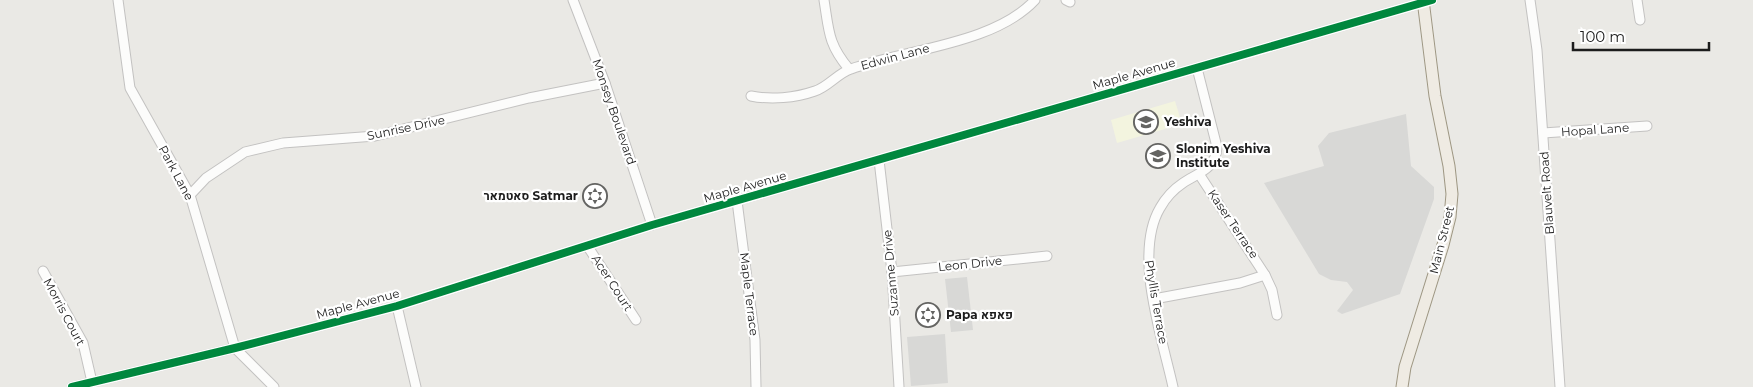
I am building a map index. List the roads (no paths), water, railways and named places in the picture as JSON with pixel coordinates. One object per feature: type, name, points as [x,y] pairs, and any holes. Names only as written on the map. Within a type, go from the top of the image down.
[{"type":"main road","name":"Main Street","points":[[1402,387],[1405,367],[1443,245],[1450,217],[1452,194],[1449,166],[1435,96],[1426,1]]},
{"type":"street","name":"Park Lane","points":[[118,0],[130,88],[190,195],[236,348]]},
{"type":"street","name":"Monsey Boulevard","points":[[573,0],[605,83],[652,225]]},
{"type":"street","points":[[824,0],[829,34],[834,52],[849,69]]},
{"type":"street","name":"Edwin Lane","points":[[751,96],[768,99],[816,91],[849,69],[988,31],[1024,12],[1035,0]]},
{"type":"street","name":"Blauvelt Road","points":[[1530,0],[1537,50],[1560,387]]},
{"type":"street","points":[[1637,0],[1640,20]]},
{"type":"street","name":"Maple Avenue","points":[[72,387],[236,348],[396,306],[588,247],[652,225],[1426,1]]},
{"type":"street","name":"Phyllis Terrace","points":[[1173,387],[1147,259],[1149,237],[1154,220],[1168,197],[1182,184],[1199,174],[1215,161],[1217,148],[1197,68]]},
{"type":"street","name":"Sunrise Drive","points":[[190,195],[206,178],[245,152],[283,143],[375,136],[529,98],[605,83]]},
{"type":"street","name":"Hopal Lane","points":[[1543,133],[1647,126]]},
{"type":"street","name":"Suzanne Drive","points":[[879,160],[892,272],[898,387]]},
{"type":"street","name":"Kaser Terrace","points":[[1199,174],[1266,275],[1272,290],[1277,315]]},
{"type":"street","name":"Maple Terrace","points":[[737,201],[755,340],[756,387]]},
{"type":"street","name":"Acer Court","points":[[588,247],[636,320]]},
{"type":"street","name":"Leon Drive","points":[[892,272],[1047,256]]},
{"type":"street","name":"Morris Court","points":[[43,271],[83,343],[92,382]]},
{"type":"street","name":"Kaser Terrace","points":[[1154,299],[1240,283],[1266,275]]},
{"type":"street","points":[[396,306],[416,387]]},
{"type":"street","points":[[236,348],[274,387]]},
{"type":"place","name":"Yeshiva","points":[[1146,122]]},
{"type":"place","name":"Slonim Yeshiva Institute","points":[[1158,156]]},
{"type":"place","name":"סאטמאר Satmar","points":[[595,196]]},
{"type":"place","name":"Papa פאפא","points":[[928,315]]}]
